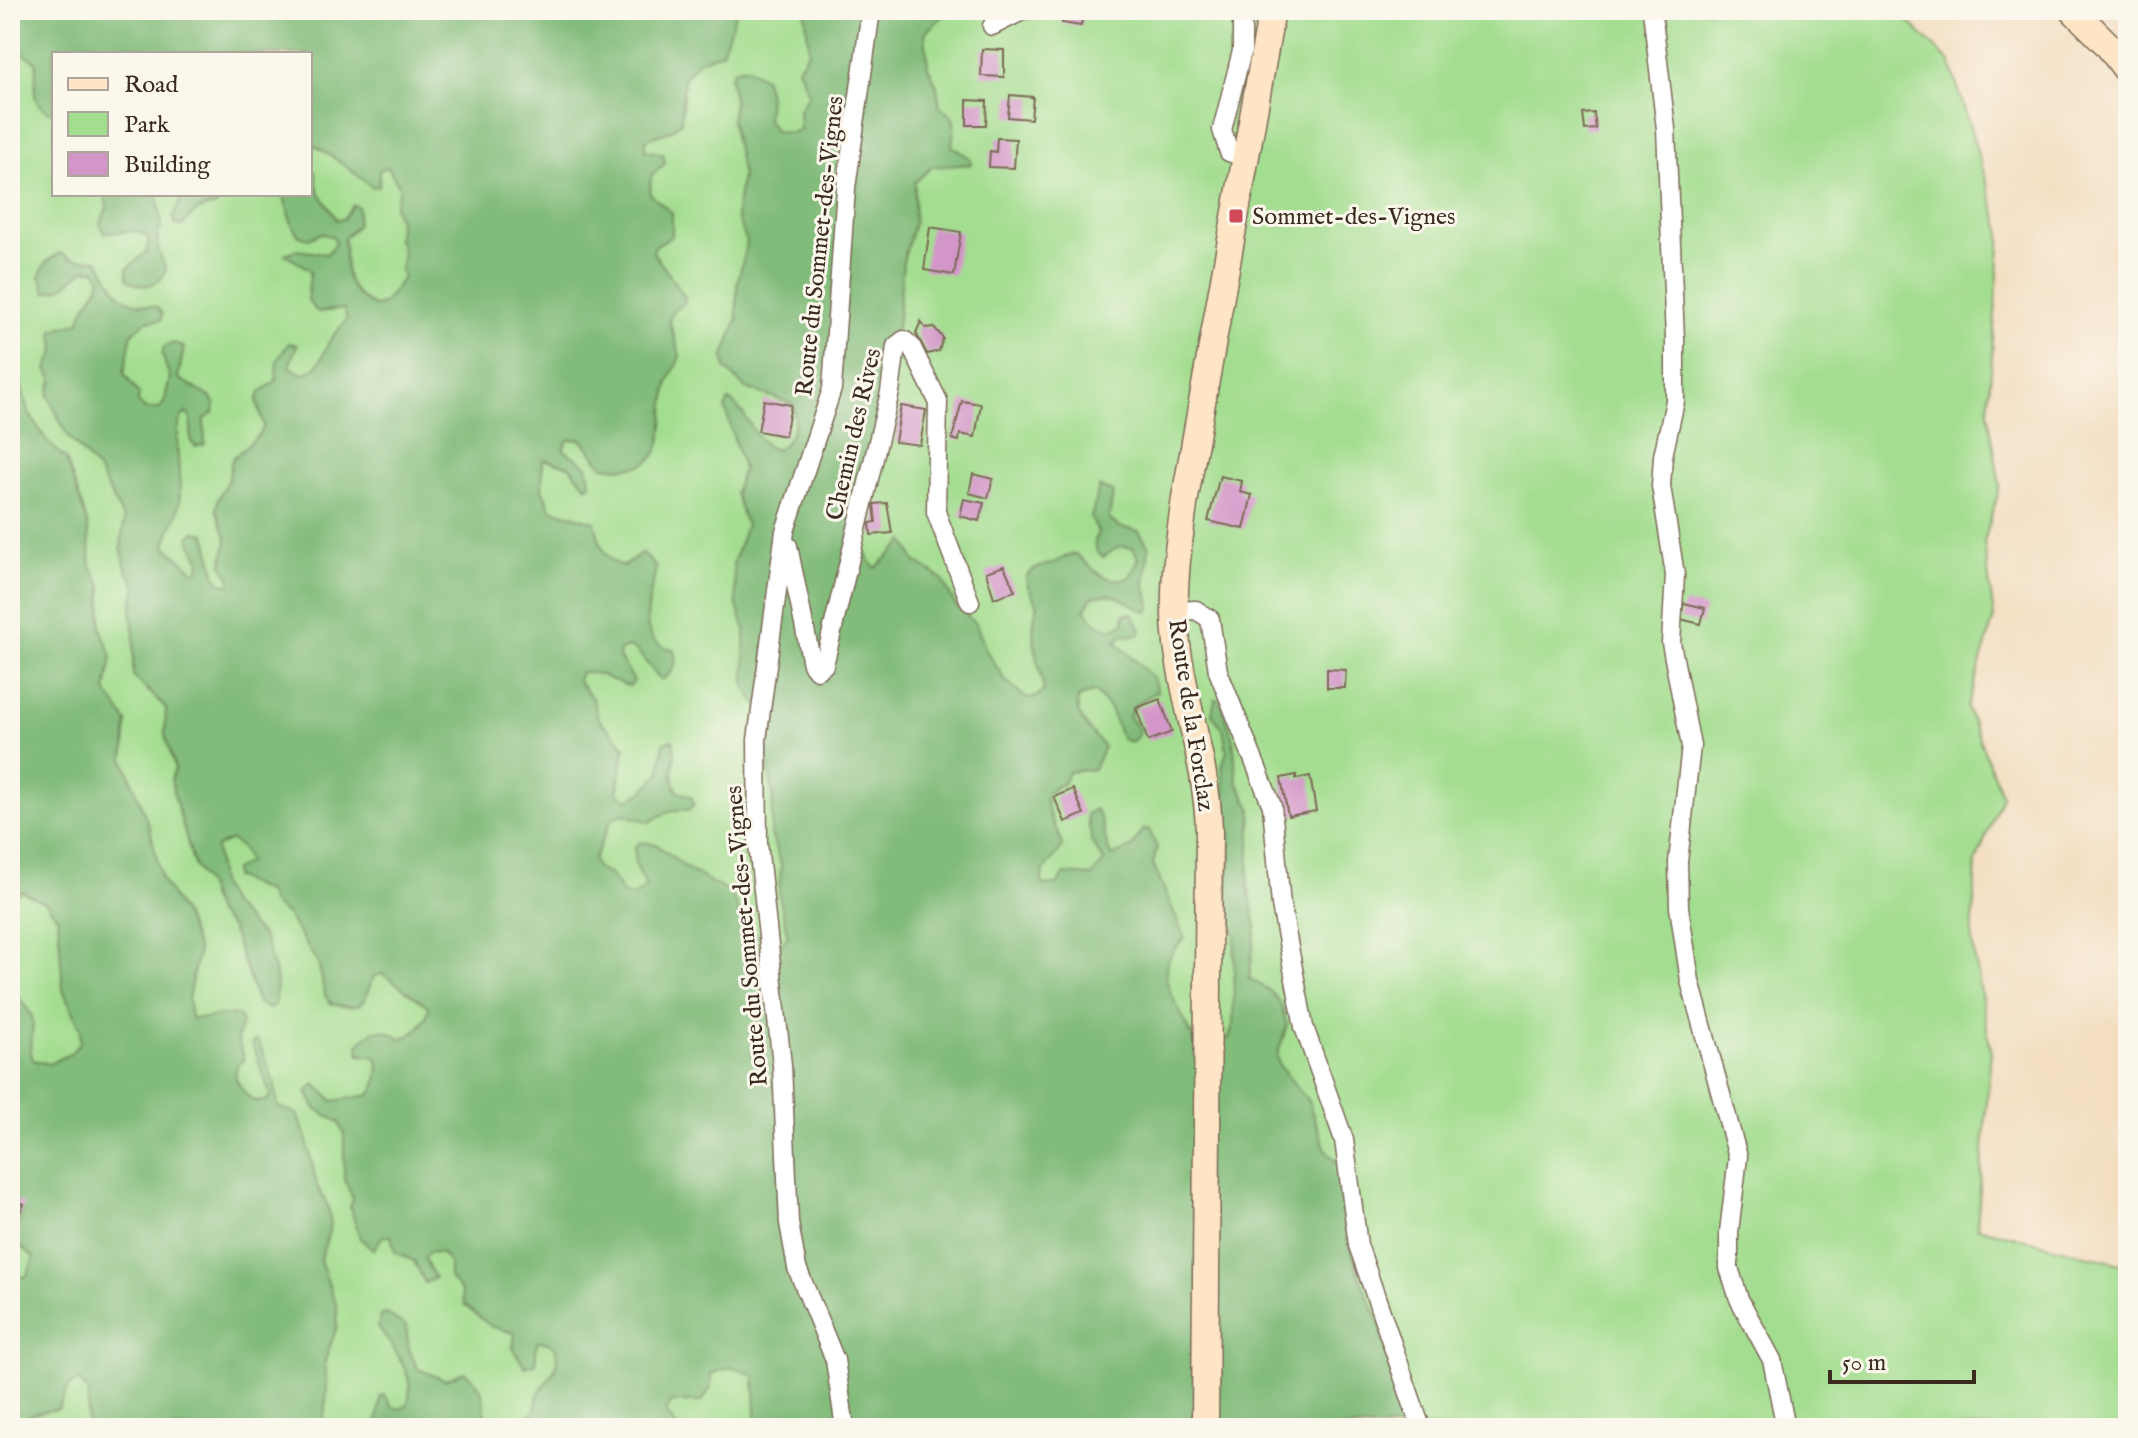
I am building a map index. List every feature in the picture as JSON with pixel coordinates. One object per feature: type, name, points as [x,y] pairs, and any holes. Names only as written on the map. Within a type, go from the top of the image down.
[{"type":"main road","name":"Route de la Forclaz","points":[[1205,1428],[1209,830],[1204,774],[1180,662],[1175,579],[1184,506],[1272,10]]},
{"type":"main road","points":[[2073,10],[2107,44],[2128,72]]},
{"type":"street","name":"Route du Sommet-des-Vignes","points":[[845,1428],[835,1360],[806,1291],[792,1246],[782,1065],[758,844],[757,740],[785,531],[832,389],[846,188],[871,10]]},
{"type":"street","points":[[992,26],[1024,10]]},
{"type":"street","points":[[1242,10],[1242,51],[1222,135],[1229,152],[1246,158]]},
{"type":"street","points":[[1652,10],[1666,129],[1675,339],[1675,401],[1663,456],[1661,486],[1675,575],[1671,643],[1691,746],[1678,862],[1679,907],[1690,981],[1738,1157],[1729,1232],[1729,1268],[1739,1299],[1772,1360],[1786,1428]]},
{"type":"street","name":"Chemin des Rives","points":[[785,531],[812,664],[817,670],[824,665],[890,392],[896,346],[907,341],[938,401],[936,512],[970,602]]},
{"type":"street","points":[[1175,611],[1196,610],[1210,619],[1218,671],[1272,806],[1281,905],[1304,1027],[1344,1140],[1352,1215],[1363,1261],[1421,1428]]},
{"type":"green space","points":[[10,10],[1897,10],[1950,62],[2001,230],[1988,412],[2000,486],[1984,542],[1994,617],[1967,708],[2002,796],[1976,862],[1972,942],[1991,1050],[1977,1227],[2128,1266],[2128,1428],[10,1428]]},
{"type":"green space","points":[[10,10],[737,10],[722,52],[698,61],[684,77],[681,122],[670,131],[645,140],[645,150],[663,154],[665,163],[651,177],[650,194],[672,213],[672,236],[655,246],[653,252],[685,297],[684,303],[674,310],[669,320],[680,355],[668,384],[659,447],[653,457],[642,465],[626,468],[603,466],[581,439],[568,440],[563,449],[587,466],[591,484],[587,487],[569,466],[543,459],[542,489],[551,509],[595,522],[603,549],[616,563],[623,567],[642,552],[656,567],[647,616],[648,627],[652,638],[660,645],[673,649],[675,659],[672,671],[661,680],[636,650],[628,647],[620,650],[619,657],[634,681],[630,686],[594,673],[581,672],[578,681],[593,699],[598,718],[625,746],[617,792],[628,800],[642,792],[660,773],[664,742],[673,740],[675,785],[678,792],[691,796],[694,805],[688,810],[668,812],[650,822],[621,814],[611,820],[593,861],[599,870],[611,875],[624,895],[636,895],[646,886],[635,863],[635,846],[641,842],[656,844],[689,870],[732,894],[743,924],[770,943],[781,944],[788,936],[779,895],[781,865],[771,834],[773,796],[766,750],[768,722],[745,686],[745,630],[737,606],[733,564],[746,525],[735,493],[743,469],[725,408],[729,400],[742,412],[761,440],[776,450],[790,436],[795,417],[793,404],[745,388],[725,368],[724,356],[737,320],[737,285],[747,243],[736,215],[742,174],[731,120],[734,101],[730,76],[735,69],[746,67],[765,79],[769,95],[767,120],[775,131],[791,133],[800,129],[799,110],[809,94],[798,68],[809,51],[805,10],[949,10],[925,33],[928,67],[937,86],[940,107],[951,115],[954,122],[952,146],[970,158],[971,164],[932,167],[915,182],[914,223],[903,262],[897,328],[879,351],[885,453],[862,472],[857,484],[844,495],[845,501],[863,499],[861,536],[866,554],[876,568],[905,541],[915,561],[942,579],[955,605],[976,624],[986,650],[1005,680],[1026,698],[1035,698],[1044,690],[1033,627],[1038,606],[1027,582],[1029,573],[1076,554],[1106,577],[1129,578],[1139,559],[1133,548],[1120,546],[1103,557],[1096,549],[1098,532],[1091,518],[1099,487],[1113,492],[1109,519],[1119,527],[1139,531],[1149,547],[1145,584],[1151,606],[1148,612],[1122,598],[1109,595],[1092,597],[1085,609],[1097,624],[1111,629],[1124,623],[1124,614],[1132,613],[1141,630],[1139,635],[1121,636],[1116,642],[1153,678],[1157,691],[1137,704],[1131,712],[1129,717],[1139,730],[1138,736],[1131,742],[1122,739],[1110,709],[1095,691],[1078,698],[1081,718],[1104,747],[1094,769],[1068,772],[1063,784],[1047,795],[1048,811],[1062,847],[1042,874],[1043,885],[1057,885],[1065,874],[1092,876],[1104,861],[1091,841],[1087,814],[1095,809],[1112,856],[1131,848],[1143,830],[1149,829],[1157,848],[1153,864],[1185,938],[1173,951],[1167,964],[1169,989],[1194,1042],[1229,1038],[1233,1025],[1235,934],[1226,897],[1231,849],[1222,766],[1227,751],[1223,729],[1212,714],[1215,698],[1220,701],[1233,739],[1237,782],[1252,810],[1248,886],[1256,927],[1249,978],[1270,991],[1280,1002],[1287,1025],[1277,1056],[1279,1065],[1308,1101],[1326,1150],[1340,1166],[1341,1211],[1358,1272],[1380,1325],[1396,1395],[1414,1428],[757,1428],[754,1375],[730,1367],[711,1374],[711,1387],[702,1402],[672,1402],[666,1411],[677,1428],[510,1428],[535,1411],[539,1393],[555,1367],[556,1348],[546,1342],[537,1342],[535,1364],[525,1367],[513,1348],[515,1333],[492,1327],[464,1305],[461,1291],[449,1277],[449,1262],[441,1253],[429,1252],[424,1258],[435,1278],[425,1283],[414,1261],[395,1252],[391,1236],[383,1236],[373,1250],[360,1238],[350,1207],[353,1199],[344,1178],[344,1135],[339,1122],[316,1109],[307,1093],[315,1084],[333,1101],[370,1095],[378,1077],[377,1057],[360,1055],[358,1045],[378,1030],[401,1039],[407,1037],[420,1027],[429,1007],[383,974],[374,976],[365,998],[357,1006],[330,1003],[325,995],[318,963],[287,915],[272,904],[267,892],[234,877],[234,870],[248,862],[242,848],[231,840],[216,847],[220,884],[229,902],[264,938],[277,980],[275,1004],[269,1009],[258,1003],[231,928],[216,913],[206,884],[194,865],[171,779],[175,768],[165,735],[166,708],[133,676],[131,613],[136,584],[127,572],[121,548],[124,520],[98,470],[67,435],[48,395],[53,380],[47,369],[55,351],[53,330],[80,322],[101,278],[95,270],[85,269],[61,289],[46,292],[40,276],[48,262],[61,253],[73,259],[98,260],[125,299],[157,307],[162,314],[161,320],[146,321],[132,333],[124,373],[139,394],[138,402],[145,409],[159,409],[164,403],[170,378],[162,354],[164,347],[174,343],[184,347],[178,378],[210,397],[215,404],[214,412],[204,420],[205,444],[196,447],[191,442],[191,418],[186,413],[181,418],[177,438],[179,505],[165,546],[194,571],[199,570],[200,560],[189,538],[194,532],[205,534],[216,577],[219,582],[230,585],[230,577],[222,565],[227,540],[216,509],[229,478],[232,459],[260,434],[264,426],[257,401],[260,392],[276,381],[277,361],[289,343],[297,345],[289,366],[302,374],[309,372],[320,361],[330,340],[347,319],[344,309],[318,312],[312,307],[308,297],[310,270],[285,254],[296,250],[327,254],[335,244],[334,237],[321,233],[309,239],[299,236],[284,196],[312,196],[312,171],[315,172],[318,190],[337,220],[343,219],[353,205],[358,207],[357,225],[344,238],[346,269],[356,293],[374,306],[383,304],[403,278],[400,270],[403,252],[394,207],[400,188],[388,167],[379,170],[379,186],[372,187],[312,144],[312,52],[52,52],[52,113],[39,105],[36,99],[36,62],[24,54],[10,57]]},
{"type":"green space","points":[[105,196],[157,196],[162,226],[157,242],[166,270],[159,280],[143,285],[127,279],[127,269],[147,251],[149,237],[136,231],[104,233],[100,224],[107,208]]},
{"type":"green space","points":[[180,196],[227,196],[214,207],[196,212],[182,226],[175,224],[173,216],[181,201]]},
{"type":"green space","points":[[12,373],[19,379],[29,413],[47,441],[66,459],[87,521],[91,566],[102,586],[101,628],[112,656],[106,691],[127,722],[124,759],[150,829],[162,880],[185,917],[198,951],[188,999],[191,1018],[239,1016],[242,1023],[237,1038],[244,1059],[237,1066],[235,1077],[248,1096],[262,1101],[268,1100],[270,1095],[252,1043],[256,1040],[259,1043],[274,1082],[278,1107],[297,1114],[306,1136],[317,1186],[328,1206],[331,1224],[320,1261],[337,1307],[337,1326],[325,1361],[327,1392],[324,1416],[327,1428],[90,1428],[87,1419],[89,1393],[79,1380],[69,1386],[58,1409],[36,1413],[18,1428],[10,1428],[10,1280],[27,1276],[34,1257],[13,1241],[21,1211],[10,1194],[10,935],[14,954],[14,990],[32,1017],[30,1048],[33,1060],[49,1064],[70,1054],[80,1043],[81,1029],[63,990],[58,918],[46,903],[21,891],[10,900]]},
{"type":"green space","points":[[387,1314],[406,1326],[409,1350],[418,1369],[445,1380],[464,1372],[473,1379],[482,1392],[490,1428],[376,1428],[381,1396],[385,1395],[391,1406],[400,1409],[407,1405],[410,1395],[403,1364],[378,1327],[380,1316]]},
{"type":"building","points":[[1064,10],[1084,10],[1081,26],[1062,23]]},
{"type":"building","points":[[982,49],[1004,50],[1004,77],[981,76]]},
{"type":"building","points":[[1010,95],[1033,97],[1031,119],[1008,117]]},
{"type":"building","points":[[967,100],[987,101],[986,125],[967,125]]},
{"type":"building","points":[[1594,113],[1596,129],[1585,130],[1583,114]]},
{"type":"building","points":[[997,138],[1016,139],[1014,168],[989,167],[990,151],[996,152]]},
{"type":"building","points":[[930,227],[961,232],[954,275],[924,270]]},
{"type":"building","points":[[921,321],[925,328],[934,327],[943,338],[939,351],[927,354],[916,333]]},
{"type":"building","points":[[764,400],[791,405],[785,436],[758,431]]},
{"type":"building","points":[[962,401],[981,404],[975,437],[960,434],[959,441],[952,439]]},
{"type":"building","points":[[901,406],[926,410],[920,445],[895,442]]},
{"type":"building","points":[[973,474],[993,479],[988,498],[969,493]]},
{"type":"building","points":[[1220,476],[1242,481],[1240,492],[1252,495],[1244,529],[1208,521]]},
{"type":"building","points":[[964,499],[984,503],[979,521],[960,516]]},
{"type":"building","points":[[887,503],[892,533],[871,535],[870,523],[876,522],[874,504]]},
{"type":"building","points":[[1004,566],[1015,591],[994,598],[986,572]]},
{"type":"building","points":[[1684,603],[1705,608],[1701,624],[1680,619]]},
{"type":"building","points":[[1327,669],[1346,670],[1345,688],[1327,688]]},
{"type":"building","points":[[1160,699],[1172,732],[1148,741],[1136,708]]},
{"type":"building","points":[[1296,775],[1296,779],[1310,776],[1316,811],[1288,816],[1281,778]]},
{"type":"building","points":[[1073,789],[1084,814],[1065,822],[1054,797]]},
{"type":"building","points":[[10,1197],[24,1204],[10,1233]]},
{"type":"place","name":"Sommet-des-Vignes","points":[[1236,216]]}]
